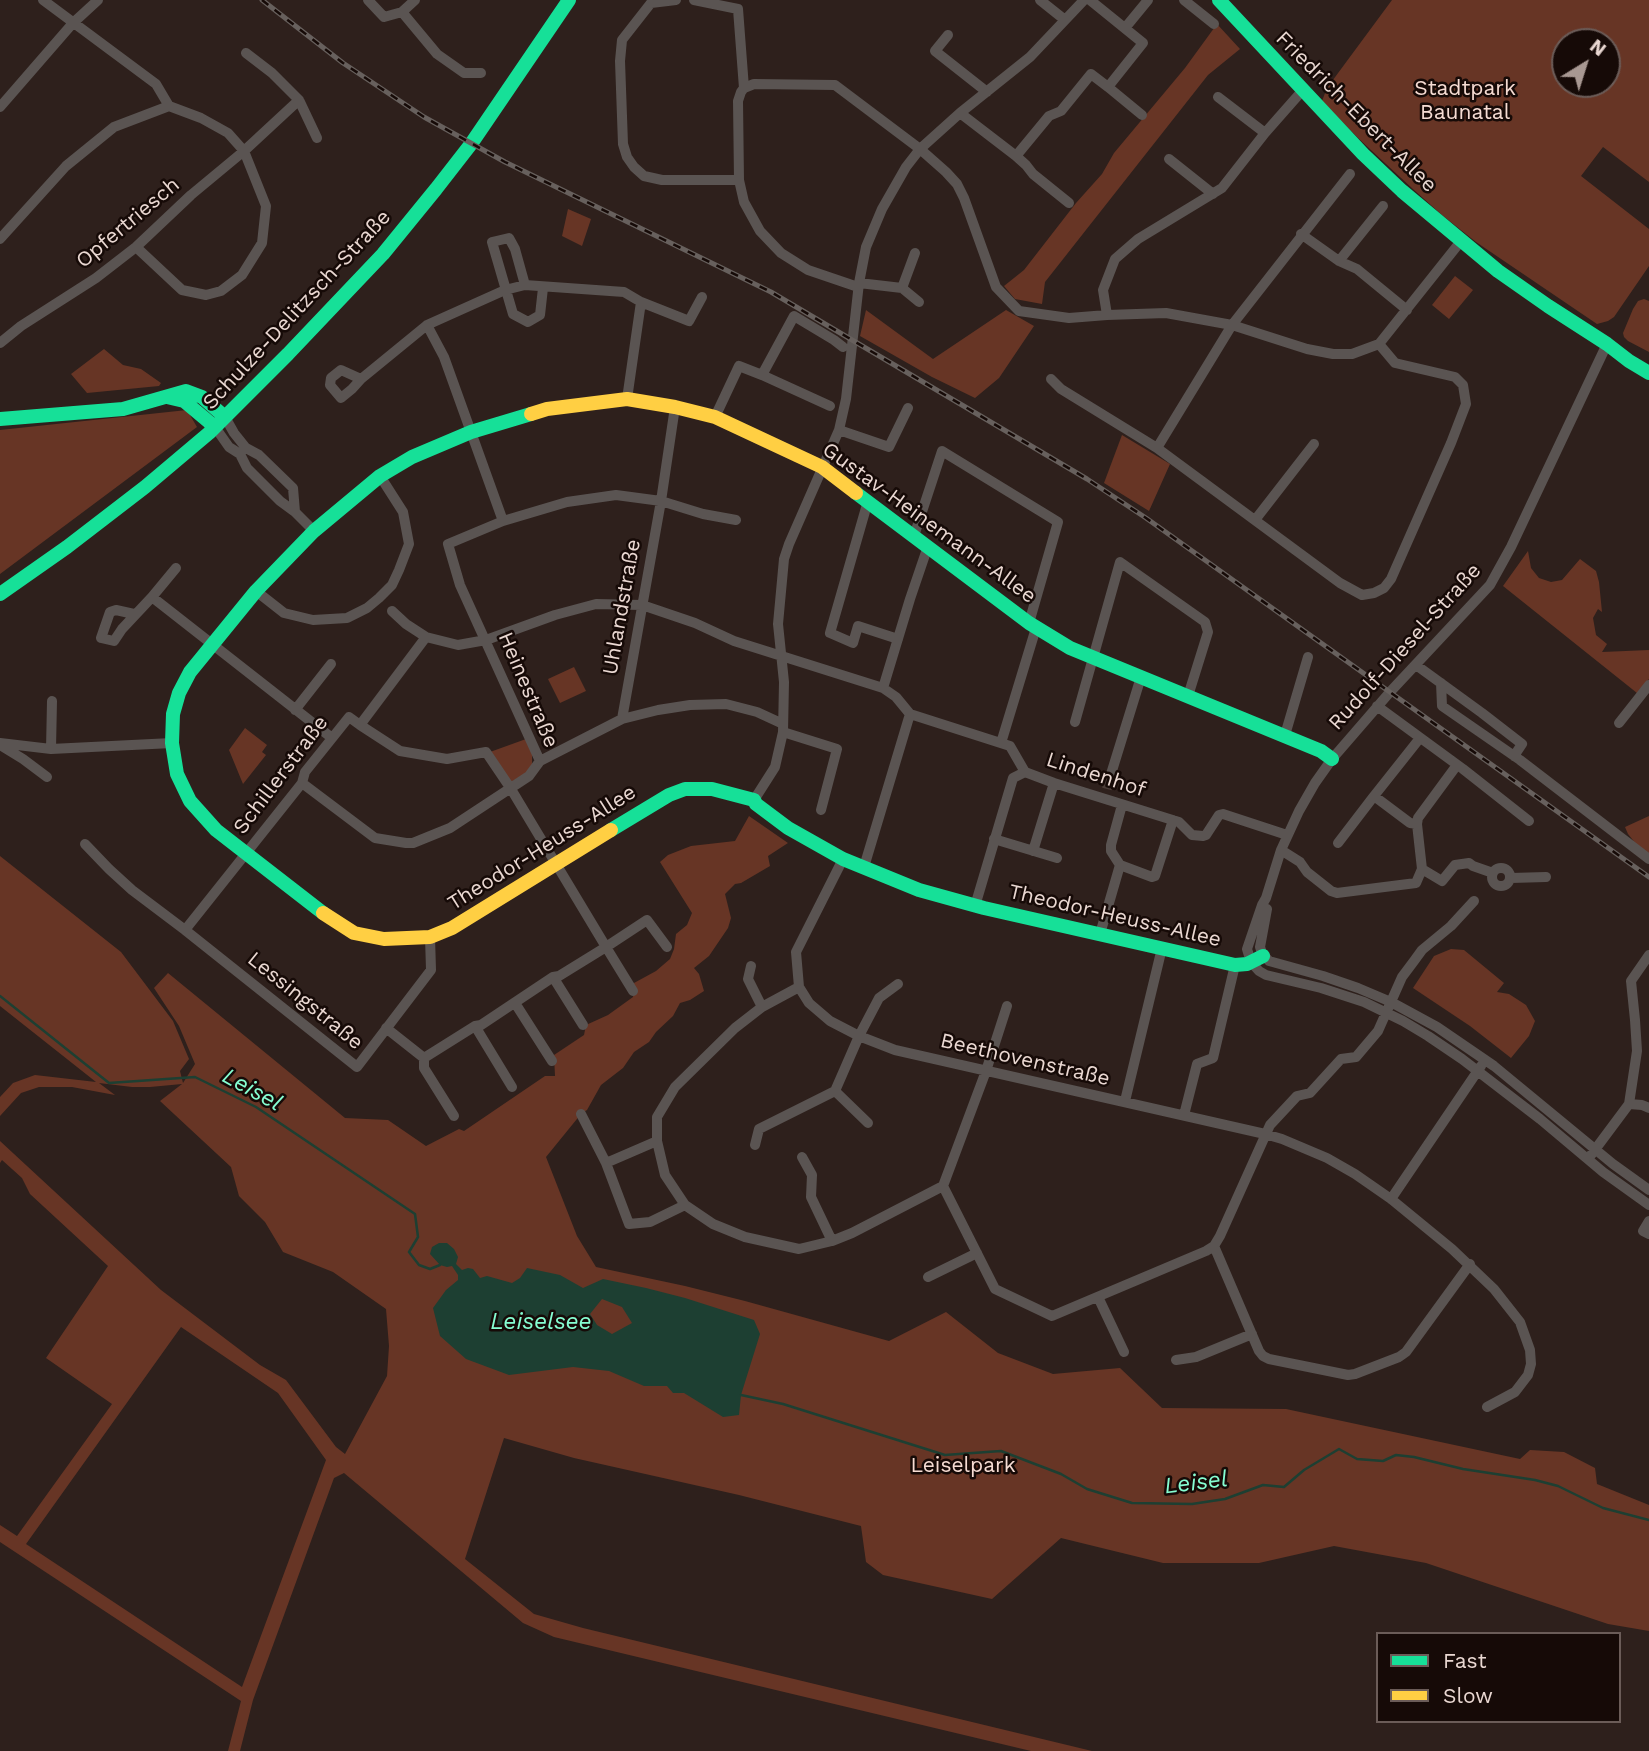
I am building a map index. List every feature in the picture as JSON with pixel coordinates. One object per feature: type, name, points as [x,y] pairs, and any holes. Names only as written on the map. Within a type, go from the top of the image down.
[{"type":"street","points":[[43,0],[156,84],[169,106],[201,118],[228,133],[243,151],[266,206],[262,243],[242,275],[221,291],[206,295],[182,290],[136,247]]},
{"type":"street","points":[[0,107],[73,23],[98,0]]},
{"type":"street","points":[[368,0],[384,17],[402,12],[415,0]]},
{"type":"street","name":"Schulze-Delitzsch-Straße","points":[[0,594],[127,501],[220,422],[288,354],[390,244],[471,144],[569,0]]},
{"type":"street","points":[[676,0],[651,3],[621,40],[623,144],[627,158],[644,176],[663,180],[739,180]]},
{"type":"street","points":[[694,0],[738,9],[744,88],[738,101],[739,180],[744,202],[760,230],[781,253],[808,270],[858,285],[902,288],[919,302]]},
{"type":"street","points":[[1040,0],[1065,20]]},
{"type":"street","points":[[754,800],[775,767],[783,728],[784,682],[778,624],[784,559],[839,430],[858,285],[866,247],[882,209],[906,167],[920,149],[1030,57],[1084,0]]},
{"type":"street","points":[[1090,0],[1143,43],[1108,87]]},
{"type":"street","points":[[1125,28],[1147,0]]},
{"type":"street","points":[[1184,0],[1214,24]]},
{"type":"street","name":"Friedrich-Ebert-Allee","points":[[1219,0],[1363,155],[1402,191],[1498,271],[1649,373]]},
{"type":"street","points":[[402,12],[437,54],[464,73],[481,73]]},
{"type":"street","points":[[947,35],[935,51],[987,92]]},
{"type":"street","points":[[246,53],[272,73],[299,100],[317,138]]},
{"type":"street","points":[[1016,156],[1049,116],[1061,111],[1091,74],[1142,115]]},
{"type":"street","points":[[744,88],[754,85],[835,85],[920,149],[957,184],[996,287],[1020,311],[1069,318],[1166,313],[1232,324],[1307,349],[1352,354],[1379,344],[1461,242]]},
{"type":"street","points":[[1107,315],[1103,290],[1115,259],[1138,239],[1222,188],[1302,91]]},
{"type":"street","points":[[1218,97],[1265,133]]},
{"type":"street","name":"Opfertriesch","points":[[0,343],[21,326],[96,278],[136,247],[299,100]]},
{"type":"street","points":[[0,239],[66,166],[114,127],[169,106]]},
{"type":"street","points":[[960,113],[1016,156],[1069,204]]},
{"type":"street","points":[[1169,159],[1213,194]]},
{"type":"street","points":[[1157,448],[1232,324],[1350,174]]},
{"type":"street","points":[[1339,261],[1383,206]]},
{"type":"street","points":[[1301,234],[1339,261],[1357,269],[1407,310]]},
{"type":"street","points":[[525,285],[515,248],[509,239],[492,242],[513,314],[528,322],[540,315],[542,288]]},
{"type":"street","points":[[902,288],[915,253]]},
{"type":"street","points":[[361,379],[427,325],[505,290],[525,285],[624,292],[641,302],[689,321],[702,298]]},
{"type":"street","points":[[627,399],[641,302]]},
{"type":"street","points":[[762,375],[794,316],[843,347]]},
{"type":"street","points":[[427,325],[444,357],[503,521]]},
{"type":"street","points":[[1051,379],[1061,389],[1157,448],[1340,583],[1362,596],[1384,588],[1391,579],[1466,404],[1463,385],[1455,377],[1395,363],[1379,344]]},
{"type":"street","name":"Friedrich-Ebert-Allee","points":[[1607,344],[1622,348],[1649,363]]},
{"type":"street","name":"Rudolf-Diesel-Straße","points":[[1257,959],[1248,955],[1248,944],[1287,835],[1315,783],[1377,706],[1490,584],[1511,547],[1607,344]]},
{"type":"street","points":[[715,417],[739,366],[830,406]]},
{"type":"street","points":[[0,419],[122,409],[166,397],[184,401],[220,422],[229,447],[259,455],[293,488],[295,512]]},
{"type":"street","name":"Gustav-Heinemann-Allee","points":[[314,531],[380,476],[412,457],[471,432],[547,409],[627,399],[676,407],[715,417],[822,467],[1032,625],[1093,658],[1285,735],[1321,751],[1332,759]]},
{"type":"street","name":"Uhlandstraße","points":[[622,719],[676,407]]},
{"type":"street","points":[[839,430],[889,447],[908,408]]},
{"type":"street","points":[[1255,520],[1314,444]]},
{"type":"street","points":[[392,611],[426,637],[458,645],[486,640],[555,615],[596,604],[642,605],[774,655],[782,655],[883,688],[897,697],[910,714],[1001,743],[1058,522],[942,450],[914,536]]},
{"type":"street","points":[[243,451],[247,467],[314,531]]},
{"type":"street","points":[[256,591],[284,613],[313,620],[347,618],[367,608],[379,598],[392,585],[408,544],[403,512],[380,476]]},
{"type":"street","name":"Heinestraße","points":[[302,783],[375,838],[406,844],[450,828],[529,776],[540,761],[460,585],[448,544],[503,521],[567,502],[617,495],[661,502]]},
{"type":"street","points":[[868,501],[830,633],[853,643],[858,626],[898,639]]},
{"type":"street","points":[[661,502],[736,520]]},
{"type":"street","name":"Theodor-Heuss-Allee","points":[[314,531],[256,591],[190,671],[179,693],[173,714],[172,743],[177,774],[190,801],[216,830],[325,915],[354,933],[384,939],[430,937],[452,929],[669,794],[685,789],[712,789],[754,800],[788,828],[843,859],[919,890],[975,906],[1236,965],[1241,966],[1257,959]]},
{"type":"street","points":[[883,688],[929,548]]},
{"type":"street","points":[[1075,722],[1120,562],[1205,622],[1208,632],[1188,695]]},
{"type":"street","points":[[134,614],[176,568]]},
{"type":"street","points":[[152,597],[332,738]]},
{"type":"street","name":"Schillerstraße","points":[[247,854],[302,783],[305,772],[349,717],[360,725],[426,637]]},
{"type":"street","points":[[1285,735],[1308,657]]},
{"type":"street","points":[[295,710],[331,664]]},
{"type":"street","points":[[1416,665],[1522,744],[1514,756]]},
{"type":"street","points":[[1111,775],[1141,677]]},
{"type":"street","points":[[1441,683],[1442,706],[1514,756],[1649,859]]},
{"type":"street","points":[[1619,723],[1649,685]]},
{"type":"street","points":[[51,749],[52,701]]},
{"type":"street","points":[[540,761],[622,719],[691,705],[726,704],[757,712],[783,728],[837,749],[821,810]]},
{"type":"street","points":[[1377,706],[1529,821]]},
{"type":"street","points":[[864,867],[910,714]]},
{"type":"street","points":[[360,725],[400,751],[447,759],[486,752],[633,991]]},
{"type":"street","points":[[1338,843],[1420,738]]},
{"type":"street","points":[[0,744],[51,749],[172,743]]},
{"type":"street","name":"Lindenhof","points":[[1001,743],[1010,746],[1025,772],[1054,783],[1105,794],[1122,804],[1182,824],[1189,833],[1196,836],[1206,835],[1220,814],[1287,835]]},
{"type":"street","points":[[0,744],[47,778]]},
{"type":"street","points":[[1281,850],[1300,862],[1307,872],[1336,893],[1416,883],[1422,867],[1417,824],[1421,813],[1457,765]]},
{"type":"street","points":[[975,906],[1013,778],[1025,772]]},
{"type":"street","points":[[1033,851],[1054,783]]},
{"type":"street","points":[[1374,796],[1410,823],[1417,824]]},
{"type":"street","points":[[1122,804],[1111,851],[1120,865],[1152,877],[1155,876],[1173,820]]},
{"type":"street","points":[[995,839],[1057,858]]},
{"type":"street","points":[[85,844],[132,890],[185,930],[247,854]]},
{"type":"street","points":[[843,859],[796,952],[799,987],[762,1007],[735,1028],[675,1087],[657,1117],[657,1141],[665,1175],[685,1205],[713,1224],[745,1237],[799,1249],[852,1233],[943,1186],[1007,1006]]},
{"type":"street","points":[[1422,867],[1442,881],[1455,865],[1469,863],[1493,873],[1499,868],[1504,869],[1509,872],[1511,878],[1546,877]]},
{"type":"street","points":[[1100,934],[1120,865]]},
{"type":"street","points":[[943,1186],[995,1289],[1052,1316],[1206,1251],[1214,1246],[1220,1236],[1270,1125],[1297,1096],[1310,1093],[1341,1059],[1356,1057],[1378,1031],[1402,977],[1422,950],[1451,926],[1474,901]]},
{"type":"street","points":[[424,1058],[475,1026],[481,1026],[553,977],[607,947],[646,920],[667,947]]},
{"type":"street","name":"Lessingstraße","points":[[185,930],[357,1067],[430,971],[430,937]]},
{"type":"street","points":[[1125,1101],[1162,948]]},
{"type":"street","points":[[1588,1159],[1629,1104],[1637,1056],[1630,981],[1649,956]]},
{"type":"street","points":[[1257,959],[1259,971],[1266,975],[1389,1007],[1437,1027],[1485,1060],[1595,1150],[1649,1190]]},
{"type":"street","points":[[751,965],[748,979],[762,1007]]},
{"type":"street","points":[[1184,1115],[1197,1064],[1213,1058],[1236,965]]},
{"type":"street","points":[[553,977],[583,1025]]},
{"type":"street","points":[[755,1145],[759,1129],[835,1091],[879,998],[898,984]]},
{"type":"street","name":"Beethovenstraße","points":[[799,987],[809,1003],[830,1021],[859,1036],[895,1049],[1265,1134],[1327,1158],[1354,1174],[1413,1215],[1470,1264],[1512,1311],[1526,1335],[1531,1364],[1528,1375],[1515,1392],[1487,1408]]},
{"type":"street","points":[[515,1003],[552,1061]]},
{"type":"street","points":[[1389,1007],[1478,1070],[1623,1188],[1649,1205]]},
{"type":"street","points":[[475,1026],[512,1087]]},
{"type":"street","points":[[386,1028],[424,1058]]},
{"type":"street","points":[[424,1058],[424,1068],[454,1116]]},
{"type":"street","points":[[1391,1199],[1485,1060]]},
{"type":"street","points":[[835,1091],[868,1124]]},
{"type":"street","points":[[1629,1104],[1649,1108]]},
{"type":"street","points":[[581,1114],[606,1163],[629,1224],[650,1222],[685,1205]]},
{"type":"street","points":[[606,1163],[657,1141]]},
{"type":"street","points":[[802,1157],[812,1175],[811,1197],[832,1241]]},
{"type":"street","points":[[1649,1221],[1643,1231],[1649,1234]]},
{"type":"street","points":[[1214,1246],[1259,1350],[1269,1359],[1348,1375],[1406,1352],[1470,1264]]},
{"type":"street","points":[[928,1277],[977,1253]]},
{"type":"street","points":[[1098,1297],[1124,1352]]},
{"type":"street","points":[[1176,1360],[1196,1357],[1252,1334]]},
{"type":"green space","name":"Stadtpark Baunatal","points":[[1392,0],[1649,0],[1649,182],[1603,147],[1581,176],[1649,229],[1649,266],[1614,317],[1597,324],[1476,242],[1442,215],[1322,101],[1327,88]]},
{"type":"green space","points":[[1217,24],[1240,49],[1208,75],[1045,282],[1042,304],[1015,299],[1004,286],[1024,270],[1102,174],[1114,153],[1185,68]]},
{"type":"green space","points":[[568,209],[591,219],[582,246],[562,236]]},
{"type":"green space","points":[[1455,276],[1473,290],[1449,319],[1432,305]]},
{"type":"green space","points":[[1638,301],[1649,301],[1649,352],[1628,341],[1623,333],[1633,309]]},
{"type":"green space","points":[[866,310],[933,359],[1006,310],[1034,326],[999,378],[975,398],[860,336]]},
{"type":"green space","points":[[104,349],[123,365],[141,369],[161,383],[159,386],[87,393],[71,374]]},
{"type":"green space","points":[[187,410],[197,427],[0,574],[0,430]]},
{"type":"green space","points":[[1122,435],[1170,464],[1149,511],[1104,483]]},
{"type":"green space","points":[[1528,551],[1531,568],[1539,578],[1551,582],[1562,580],[1580,559],[1596,571],[1602,612],[1598,609],[1593,618],[1596,635],[1607,644],[1602,652],[1649,650],[1649,679],[1637,693],[1503,586]]},
{"type":"green space","points":[[574,667],[586,691],[560,703],[548,679]]},
{"type":"green space","points":[[245,728],[267,745],[262,752],[266,755],[243,784],[229,750]]},
{"type":"green space","points":[[526,739],[532,753],[532,766],[524,776],[511,782],[490,752]]},
{"type":"green space","name":"Leiselpark","points":[[749,816],[788,843],[768,856],[770,866],[735,884],[725,894],[731,918],[728,928],[709,956],[694,968],[699,974],[704,991],[680,1003],[673,1016],[649,1042],[634,1052],[623,1068],[601,1085],[587,1110],[546,1157],[577,1236],[596,1267],[745,1301],[889,1341],[946,1312],[998,1353],[1053,1374],[1120,1368],[1162,1408],[1286,1409],[1520,1459],[1530,1450],[1564,1452],[1595,1468],[1597,1484],[1649,1505],[1649,1631],[1608,1624],[1426,1563],[1334,1546],[1259,1563],[1163,1563],[1061,1538],[992,1599],[883,1575],[866,1562],[861,1526],[574,1458],[504,1438],[465,1559],[534,1614],[1092,1751],[1031,1751],[554,1637],[523,1623],[344,1473],[334,1478],[253,1700],[240,1751],[228,1751],[241,1701],[0,1542],[0,1525],[17,1536],[112,1404],[46,1358],[108,1266],[30,1194],[22,1178],[2,1160],[0,1163],[0,1141],[161,1290],[260,1365],[286,1380],[336,1447],[345,1454],[387,1376],[389,1346],[386,1309],[333,1272],[283,1252],[265,1222],[239,1196],[231,1167],[160,1101],[182,1084],[132,1087],[99,1083],[115,1095],[72,1087],[39,1087],[21,1093],[0,1116],[0,1097],[13,1083],[35,1075],[96,1082],[0,1006],[0,856],[121,952],[173,1021],[189,1059],[180,1071],[183,1083],[195,1064],[179,1026],[154,988],[168,973],[345,1118],[388,1120],[426,1146],[459,1129],[464,1131],[545,1076],[555,1076],[554,1055],[584,1035],[586,1025],[608,1015],[633,997],[634,983],[656,971],[670,959],[676,934],[687,925],[692,913],[660,862],[668,855],[691,846],[735,841]],"holes":[[[181,1327],[278,1393],[326,1460],[242,1687],[26,1544]]]},
{"type":"green space","points":[[1649,816],[1649,854],[1640,849],[1625,827]]},
{"type":"green space","points":[[1451,949],[1464,950],[1504,983],[1497,992],[1509,994],[1526,1005],[1535,1021],[1529,1036],[1511,1058],[1470,1026],[1413,988],[1434,956]]},
{"type":"water","name":"Leiselsee","points":[[447,1243],[458,1257],[456,1264],[462,1270],[473,1269],[480,1278],[487,1276],[512,1283],[520,1278],[527,1268],[560,1275],[583,1288],[603,1279],[685,1298],[754,1320],[760,1334],[741,1395],[739,1415],[723,1417],[684,1393],[673,1393],[667,1386],[644,1386],[609,1371],[573,1367],[509,1375],[466,1359],[440,1336],[433,1308],[446,1290],[458,1280],[458,1275],[452,1266],[440,1265],[430,1254],[432,1247]],"holes":[[[602,1299],[622,1307],[632,1323],[612,1334],[597,1325],[590,1314]]]},
{"type":"waterway","name":"Leisel","points":[[0,996],[109,1083],[195,1077],[256,1107],[415,1214],[418,1237],[409,1252],[419,1265],[430,1269],[440,1265]]},
{"type":"waterway","name":"Leisel","points":[[741,1395],[783,1404],[945,1455],[1001,1451],[1061,1474],[1087,1489],[1132,1503],[1192,1504],[1225,1499],[1263,1485],[1284,1487],[1304,1470],[1339,1449],[1357,1459],[1383,1461],[1396,1455],[1414,1457],[1463,1469],[1535,1480],[1558,1486],[1603,1508],[1649,1520]]},
{"type":"tunnel","points":[[1107,789],[1111,774]]},
{"type":"railway","points":[[262,0],[343,63],[424,117],[505,162],[771,292],[1087,479],[1146,518],[1649,877]]},
{"type":"traffic: fast","points":[[0,594],[145,487],[209,433],[288,354],[383,254],[436,189],[471,144],[569,0]]},
{"type":"traffic: fast","points":[[1219,0],[1363,154],[1402,191],[1498,271],[1649,373]]},
{"type":"traffic: fast","points":[[0,419],[123,409],[186,391],[202,397],[225,417]]},
{"type":"traffic: fast","points":[[167,397],[184,401],[215,427]]},
{"type":"traffic: fast","points":[[323,913],[216,830],[190,801],[177,774],[172,743],[173,714],[179,693],[190,672],[256,591],[314,531],[380,476],[412,457],[471,432],[531,414]]},
{"type":"traffic: fast","points":[[856,493],[1029,623],[1070,648],[1321,751],[1332,759]]},
{"type":"traffic: fast","points":[[611,830],[669,795],[685,789],[712,789],[754,800],[788,828],[843,859],[919,890],[984,908],[1235,965],[1247,964],[1263,956]]},
{"type":"traffic: slow","points":[[531,414],[547,409],[627,399],[675,407],[715,417],[822,467],[856,493]]},
{"type":"traffic: slow","points":[[323,913],[354,933],[384,939],[430,937],[452,928],[611,830]]}]
